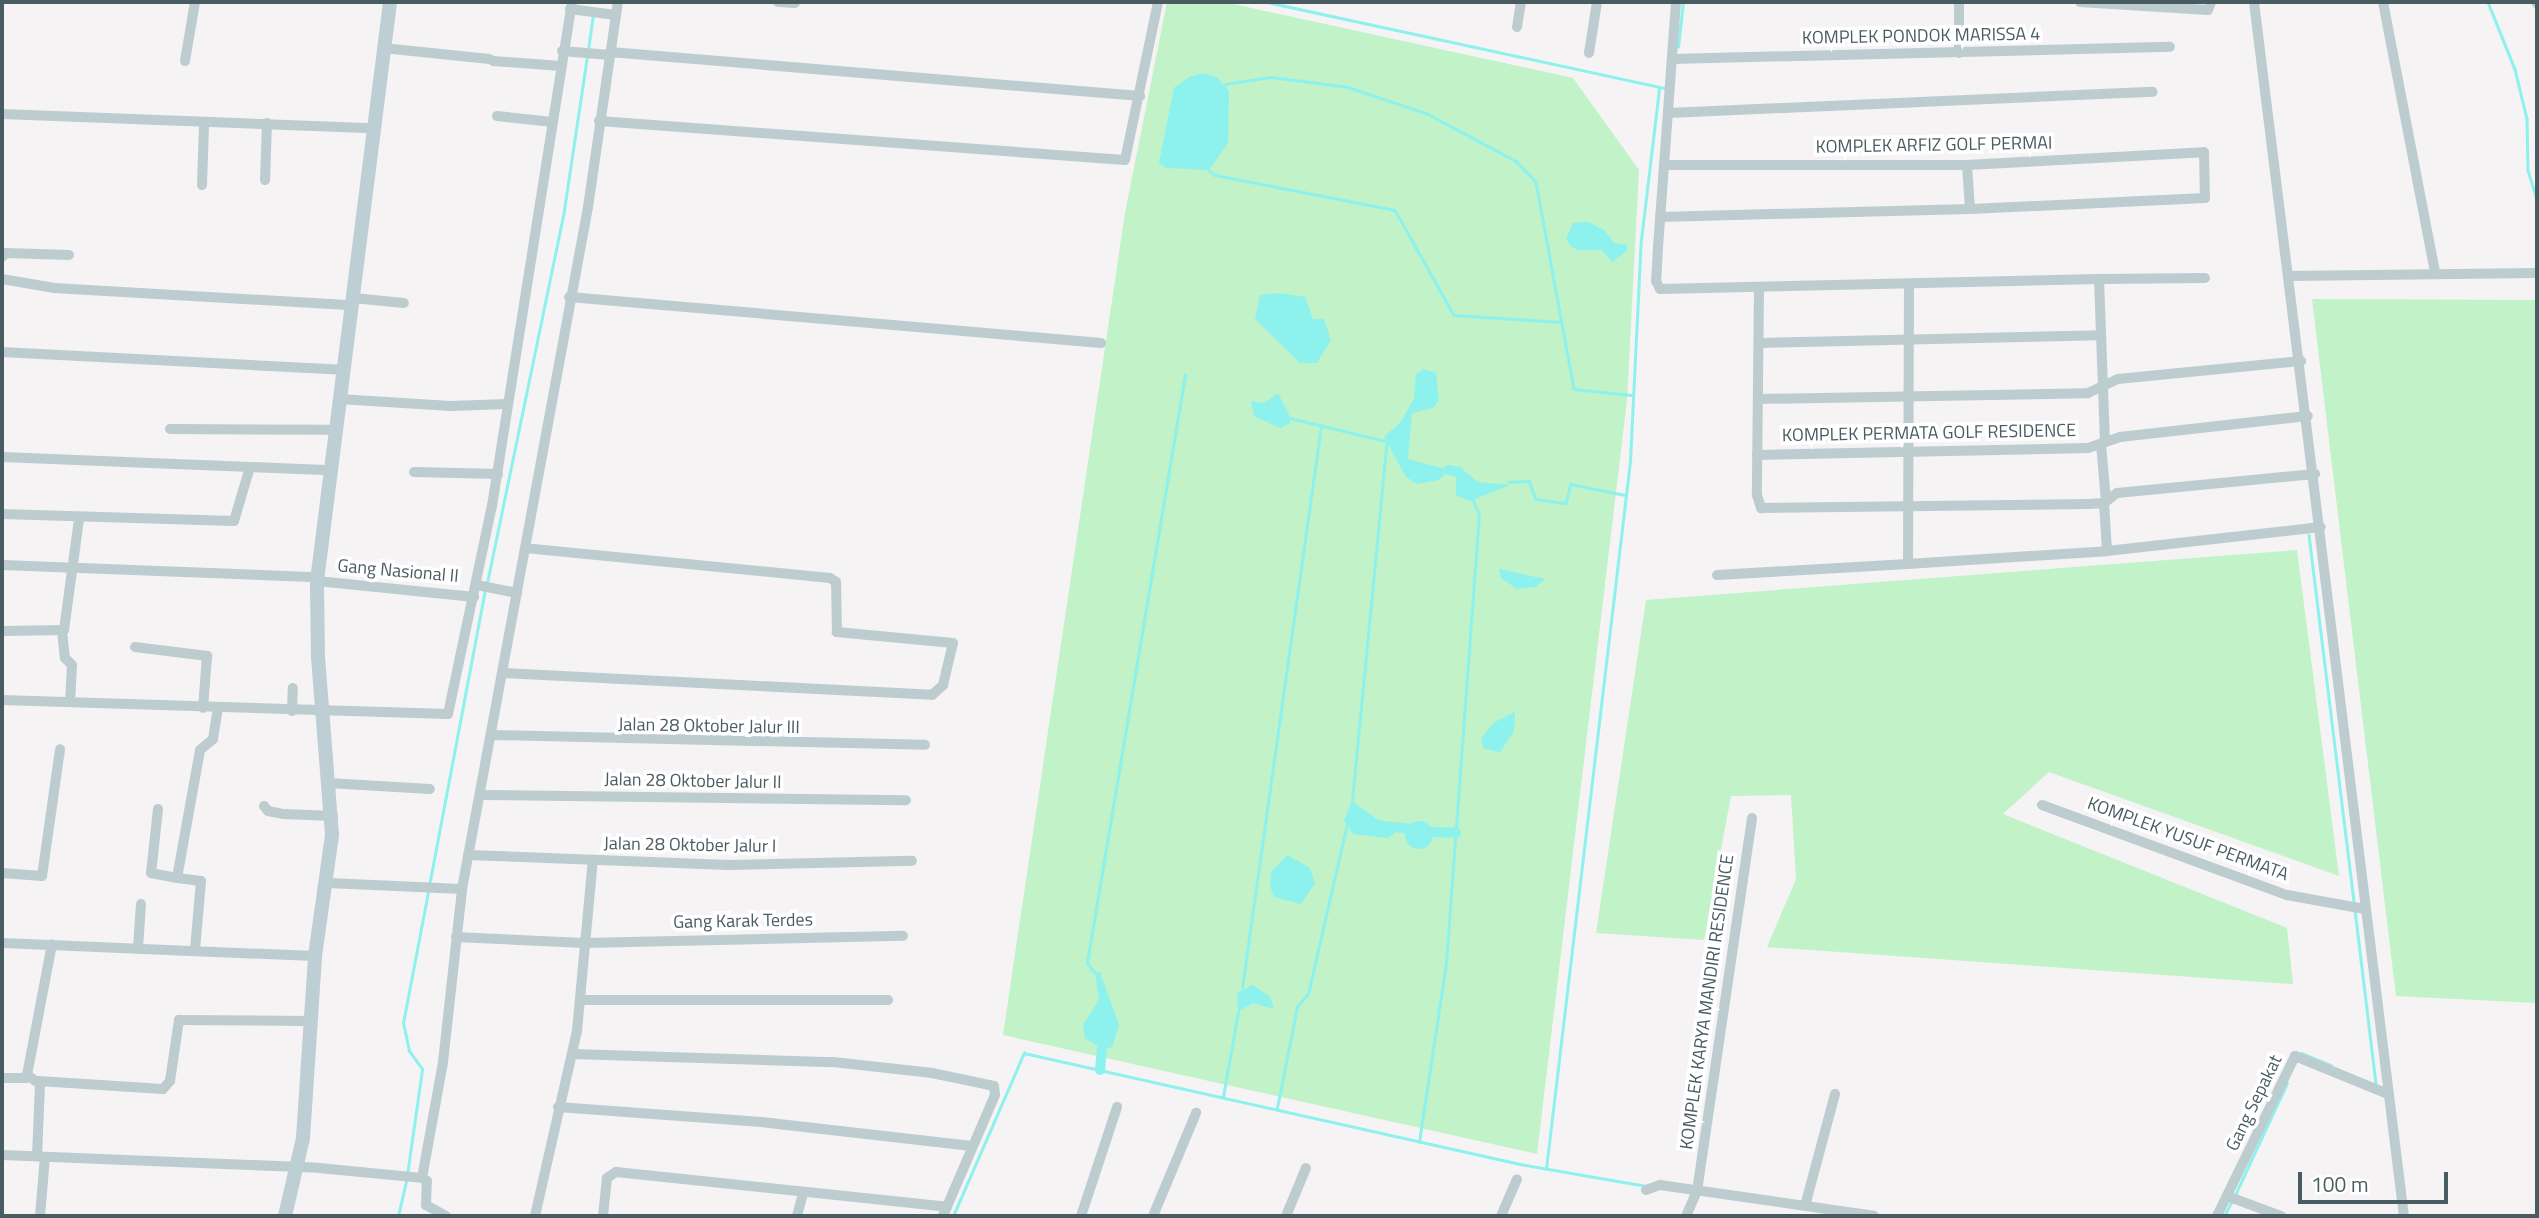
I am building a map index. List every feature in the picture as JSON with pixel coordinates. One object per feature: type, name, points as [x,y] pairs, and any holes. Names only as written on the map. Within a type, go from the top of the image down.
[{"type":"street","points":[[185,61],[195,2]]},
{"type":"street","points":[[285,1216],[298,1169],[316,956],[328,883],[333,816],[323,713],[318,579],[372,128],[390,2]]},
{"type":"street","points":[[417,1177],[443,1062],[462,889],[493,735],[618,2]]},
{"type":"street","points":[[778,2],[795,3]]},
{"type":"street","points":[[598,121],[1125,160],[1158,2]]},
{"type":"street","points":[[1517,27],[1521,2]]},
{"type":"street","points":[[1589,53],[1597,2]]},
{"type":"street","points":[[1676,2],[1656,281],[1660,289],[2205,278]]},
{"type":"street","points":[[1959,2],[1959,52]]},
{"type":"street","points":[[2080,2],[2208,10],[2211,2]]},
{"type":"street","points":[[2254,2],[2315,474],[2330,647],[2404,1216]]},
{"type":"street","points":[[2383,2],[2435,273]]},
{"type":"street","points":[[2,700],[323,713],[448,714],[474,597],[480,586],[561,66],[573,7],[616,15]]},
{"type":"street","name":"KOMPLEK PONDOK MARISSA 4","points":[[1672,60],[2170,47]]},
{"type":"street","points":[[383,48],[561,66]]},
{"type":"street","points":[[566,51],[1140,96]]},
{"type":"street","points":[[1668,113],[2153,92]]},
{"type":"street","points":[[2,114],[204,124],[267,123],[372,128]]},
{"type":"street","points":[[497,116],[554,122]]},
{"type":"street","points":[[265,180],[267,123]]},
{"type":"street","points":[[202,185],[204,124]]},
{"type":"street","name":"KOMPLEK ARFIZ GOLF PERMAI","points":[[1664,165],[1967,165],[2204,152],[2205,198],[1970,209]]},
{"type":"street","points":[[1660,217],[1970,209],[1967,165]]},
{"type":"street","points":[[2,257],[6,253],[69,255]]},
{"type":"street","points":[[2289,276],[2537,273]]},
{"type":"street","points":[[2,279],[54,288],[404,303]]},
{"type":"street","points":[[2099,279],[2107,551]]},
{"type":"street","points":[[1908,564],[1909,284]]},
{"type":"street","points":[[1759,288],[1757,503],[1761,508],[2105,502]]},
{"type":"street","points":[[569,297],[1101,343]]},
{"type":"street","points":[[1760,342],[2101,335]]},
{"type":"street","points":[[2,352],[343,370]]},
{"type":"street","points":[[1758,399],[2088,393],[2118,379],[2301,361]]},
{"type":"street","points":[[339,399],[451,406],[507,404]]},
{"type":"street","name":"KOMPLEK PERMATA GOLF RESIDENCE","points":[[1757,455],[2067,449],[2308,416]]},
{"type":"street","points":[[170,429],[336,430]]},
{"type":"street","points":[[2,457],[331,470]]},
{"type":"street","points":[[2,514],[79,519],[234,521],[250,467]]},
{"type":"street","points":[[414,472],[498,474]]},
{"type":"street","points":[[2105,502],[2110,494],[2138,490],[2315,474]]},
{"type":"street","points":[[2,631],[62,631],[67,627],[79,519]]},
{"type":"street","points":[[1717,575],[2107,551],[2320,527]]},
{"type":"street","points":[[503,673],[932,695],[943,685],[953,643],[836,632],[837,586],[830,578],[525,548]]},
{"type":"street","name":"Gang Nasional II","points":[[2,565],[318,579],[474,597]]},
{"type":"street","points":[[480,586],[517,593]]},
{"type":"street","points":[[62,631],[65,658],[72,665],[71,702]]},
{"type":"street","points":[[135,647],[206,656],[203,708]]},
{"type":"street","points":[[292,711],[293,688]]},
{"type":"street","points":[[177,878],[200,750],[213,739],[218,708]]},
{"type":"street","name":"Jalan 28 Oktober Jalur III","points":[[493,735],[925,745]]},
{"type":"street","points":[[2,873],[42,876],[60,749]]},
{"type":"street","points":[[328,783],[430,789]]},
{"type":"street","name":"Jalan 28 Oktober Jalur II","points":[[480,795],[906,800]]},
{"type":"street","name":"KOMPLEK YUSUF PERMATA","points":[[2042,805],[2287,895],[2365,909]]},
{"type":"street","points":[[264,806],[268,811],[284,814],[333,816]]},
{"type":"street","points":[[158,809],[151,873],[201,881],[195,950]]},
{"type":"street","name":"KOMPLEK KARYA MANDIRI RESIDENCE","points":[[1686,1216],[1697,1191],[1752,817]]},
{"type":"street","name":"Jalan 28 Oktober Jalur I","points":[[468,855],[729,864],[912,861]]},
{"type":"street","points":[[535,1216],[572,1054],[581,1000],[593,860]]},
{"type":"street","points":[[328,883],[421,884],[462,889]]},
{"type":"street","points":[[138,948],[141,904]]},
{"type":"street","name":"Gang Karak Terdes","points":[[456,937],[584,943],[903,936]]},
{"type":"street","points":[[2,943],[316,956]]},
{"type":"street","points":[[40,1216],[41,1156],[33,1080],[52,944]]},
{"type":"street","points":[[581,1000],[888,1000]]},
{"type":"street","points":[[2,1078],[163,1088],[170,1081],[179,1020],[310,1021]]},
{"type":"street","points":[[572,1054],[833,1062],[932,1073],[994,1086],[995,1095],[945,1212],[616,1172],[607,1178],[603,1216]]},
{"type":"street","name":"Gang Sepakat","points":[[2217,1216],[2231,1198],[2295,1056],[2388,1094]]},
{"type":"street","points":[[1813,1210],[1835,1094]]},
{"type":"street","points":[[558,1107],[761,1122],[972,1146]]},
{"type":"street","points":[[1081,1216],[1117,1107]]},
{"type":"street","points":[[1153,1216],[1196,1113]]},
{"type":"street","points":[[2,1156],[397,1174],[427,1181],[426,1205],[446,1216]]},
{"type":"street","points":[[1286,1216],[1306,1168]]},
{"type":"street","points":[[1501,1216],[1517,1179]]},
{"type":"street","points":[[1646,1189],[1656,1184],[1813,1210],[1874,1216]]},
{"type":"street","points":[[797,1216],[803,1193]]},
{"type":"street","points":[[2231,1198],[2281,1216]]},
{"type":"green space","points":[[1167,2],[1224,2],[1573,78],[1639,170],[1627,400],[1537,1154],[1003,1035],[1125,213]]},
{"type":"green space","points":[[2312,299],[2537,300],[2537,1003],[2396,996]]},
{"type":"green space","points":[[2297,550],[2339,876],[2049,772],[2003,814],[2287,928],[2293,984],[1767,947],[1796,879],[1791,795],[1731,796],[1704,940],[1596,933],[1646,600]]},
{"type":"water","points":[[1205,73],[1218,78],[1229,91],[1228,143],[1209,170],[1166,168],[1159,163],[1174,88],[1189,77]]},
{"type":"water","points":[[1588,222],[1604,230],[1614,243],[1627,245],[1627,251],[1612,262],[1602,250],[1577,250],[1571,246],[1566,239],[1573,223]]},
{"type":"water","points":[[1279,293],[1305,297],[1313,319],[1324,319],[1331,340],[1317,363],[1300,363],[1255,319],[1260,295]]},
{"type":"water","points":[[1424,369],[1436,373],[1439,400],[1433,408],[1412,413],[1408,459],[1449,470],[1439,480],[1417,484],[1406,477],[1384,437],[1401,422],[1414,398],[1416,374]]},
{"type":"water","points":[[1278,393],[1290,423],[1280,428],[1254,416],[1251,401],[1264,403]]},
{"type":"water","points":[[1462,469],[1478,482],[1510,485],[1470,501],[1456,495],[1456,478]]},
{"type":"water","points":[[1499,569],[1545,579],[1535,587],[1517,589],[1501,578]]},
{"type":"water","points":[[1515,712],[1514,731],[1500,752],[1484,749],[1481,738],[1495,722]]},
{"type":"water","points":[[1352,801],[1378,820],[1393,822],[1396,832],[1387,838],[1353,834],[1344,820]]},
{"type":"water","points":[[1419,821],[1429,825],[1433,835],[1429,845],[1419,849],[1409,845],[1405,835],[1409,825]]},
{"type":"water","points":[[1287,855],[1309,867],[1315,883],[1301,904],[1274,897],[1270,886],[1271,872]]},
{"type":"water","points":[[1100,972],[1119,1025],[1112,1047],[1102,1049],[1085,1038],[1083,1025],[1099,1000],[1095,973]]},
{"type":"water","points":[[1253,985],[1270,997],[1274,1009],[1253,1003],[1238,1012],[1237,993]]},
{"type":"waterway","points":[[1267,2],[1665,88]]},
{"type":"waterway","points":[[1678,47],[1683,2]]},
{"type":"waterway","points":[[2488,2],[2515,69],[2527,119],[2528,170],[2537,200]]},
{"type":"waterway","points":[[588,50],[593,15]]},
{"type":"waterway","points":[[487,583],[564,210],[587,57]]},
{"type":"waterway","points":[[1225,84],[1271,77],[1348,87],[1428,114],[1516,161],[1536,182],[1574,389],[1631,395]]},
{"type":"waterway","points":[[1546,1169],[1630,461],[1641,240],[1659,88]]},
{"type":"waterway","points":[[1209,170],[1215,175],[1395,210],[1454,315],[1561,322]]},
{"type":"waterway","points":[[1095,973],[1087,963],[1185,375]]},
{"type":"waterway","points":[[1290,418],[1385,441]]},
{"type":"waterway","points":[[1242,988],[1321,426]]},
{"type":"waterway","points":[[1352,801],[1386,445]]},
{"type":"waterway","points":[[1449,470],[1459,472]]},
{"type":"waterway","points":[[1508,482],[1529,481],[1536,499],[1566,503],[1570,484],[1625,495]]},
{"type":"waterway","points":[[1419,1142],[1446,963],[1479,515],[1473,501]]},
{"type":"waterway","points":[[2309,535],[2354,904]]},
{"type":"waterway","points":[[429,886],[485,590]]},
{"type":"waterway","points":[[1277,1108],[1297,1007],[1308,994],[1347,824]]},
{"type":"waterway","points":[[1396,827],[1410,829]]},
{"type":"waterway","points":[[1432,832],[1456,833]]},
{"type":"waterway","points":[[407,1175],[422,1069],[409,1051],[403,1023],[428,892]]},
{"type":"waterway","points":[[2355,910],[2376,1084]]},
{"type":"waterway","points":[[1223,1097],[1238,1012]]},
{"type":"waterway","points":[[1100,1070],[1102,1049]]},
{"type":"waterway","points":[[953,1216],[1024,1053],[1520,1164],[1646,1186]]},
{"type":"waterway","points":[[2301,1053],[2331,1065]]},
{"type":"waterway","points":[[2235,1195],[2287,1083]]},
{"type":"waterway","points":[[398,1216],[406,1181]]},
{"type":"waterway","points":[[2224,1216],[2232,1201]]}]
